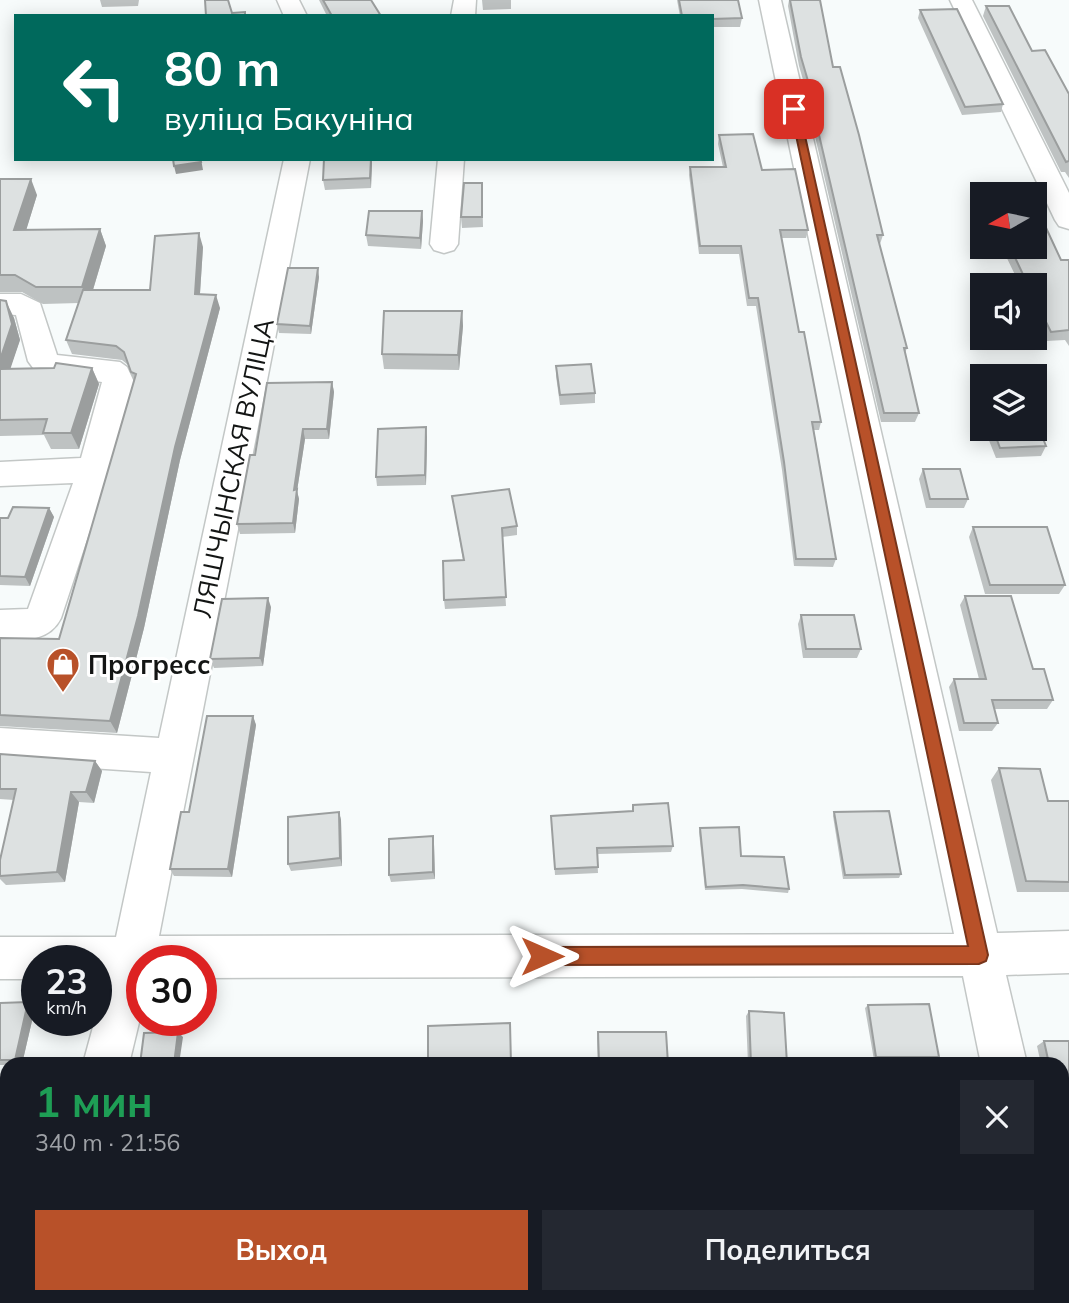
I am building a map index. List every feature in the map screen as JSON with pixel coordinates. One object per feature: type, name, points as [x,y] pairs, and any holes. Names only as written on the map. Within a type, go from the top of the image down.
[{"type":"street","points":[[770,0],[1002,1057]]},
{"type":"street","points":[[961,0],[1069,220]]},
{"type":"street","name":"ЛЯШЧЫНСКАЯ ВУЛІЦА","points":[[134,945],[297,161]]},
{"type":"street","points":[[444,244],[452,161]]},
{"type":"street","points":[[0,304],[21,304],[30,310],[43,361],[47,365],[108,370],[116,375],[118,382],[94,470],[43,618],[32,625],[0,625]]},
{"type":"street","points":[[0,474],[94,470]]},
{"type":"street","points":[[0,745],[173,756]]},
{"type":"street","points":[[217,957],[979,955],[1069,952]]},
{"type":"street","points":[[0,958],[126,957]]},
{"type":"street","name":"ЛЯШЧЫНСКАЯ ВУЛІЦА","points":[[108,1057],[126,982]]},
{"type":"building","points":[[205,0],[228,0],[232,13],[245,12],[245,14],[206,14]]},
{"type":"building","points":[[323,0],[371,0],[380,14],[331,14]]},
{"type":"building","points":[[679,0],[738,0],[742,18],[714,19],[714,14],[682,14]]},
{"type":"building","points":[[790,0],[820,0],[833,67],[840,67],[883,235],[877,235],[907,348],[904,348],[919,413],[884,413],[816,122],[820,122],[801,57]]},
{"type":"building","points":[[986,6],[1009,6],[1032,51],[1045,50],[1069,94],[1069,161],[1066,162]]},
{"type":"building","points":[[957,9],[1003,104],[965,107],[920,10]]},
{"type":"building","points":[[753,134],[762,170],[795,169],[808,230],[780,230],[799,332],[804,332],[821,422],[812,422],[836,559],[796,559],[784,462],[758,298],[749,298],[741,246],[700,246],[690,167],[726,167],[719,135]]},
{"type":"building","points":[[173,161],[201,162],[174,166]]},
{"type":"building","points":[[324,161],[371,161],[370,178],[323,180]]},
{"type":"building","points":[[0,179],[31,179],[14,230],[100,229],[82,287],[36,287],[15,275],[0,275]]},
{"type":"building","points":[[464,183],[482,183],[482,217],[461,217]]},
{"type":"building","points":[[369,211],[422,211],[420,238],[366,235]]},
{"type":"building","points":[[1047,230],[1061,260],[1069,260],[1069,330],[1051,332],[1047,324],[1047,273],[1022,273],[1016,259],[1047,259]]},
{"type":"building","points":[[199,233],[195,294],[216,295],[175,447],[138,616],[110,721],[0,715],[0,638],[59,639],[136,374],[131,372],[124,352],[116,346],[66,340],[83,290],[150,290],[155,236]]},
{"type":"building","points":[[288,268],[318,268],[310,326],[277,324]]},
{"type":"building","points":[[0,300],[6,301],[12,324],[0,360]]},
{"type":"building","points":[[384,311],[462,311],[458,355],[382,354]]},
{"type":"building","points":[[56,363],[92,368],[71,433],[43,433],[47,419],[0,420],[0,369],[54,368]]},
{"type":"building","points":[[591,364],[595,393],[560,395],[556,366]]},
{"type":"building","points":[[332,382],[327,429],[303,429],[294,490],[297,489],[293,523],[237,524],[250,455],[255,455],[267,383]]},
{"type":"building","points":[[426,427],[425,475],[376,477],[378,429]]},
{"type":"building","points":[[997,441],[1044,441],[1046,446],[1000,448]]},
{"type":"building","points":[[923,469],[960,469],[968,499],[930,499]]},
{"type":"building","points":[[509,489],[517,526],[502,528],[506,597],[444,600],[443,561],[464,560],[452,496]]},
{"type":"building","points":[[13,507],[49,508],[25,577],[0,576],[0,518],[8,518]]},
{"type":"building","points":[[973,527],[1047,527],[1065,585],[990,585]]},
{"type":"building","points":[[965,596],[1011,596],[1033,669],[1044,669],[1053,700],[992,700],[998,723],[964,723],[954,679],[986,679]]},
{"type":"building","points":[[268,598],[260,658],[210,659],[222,599]]},
{"type":"building","points":[[801,615],[854,615],[861,649],[806,649]]},
{"type":"building","points":[[207,716],[253,716],[228,869],[170,869],[181,812],[189,812]]},
{"type":"building","points":[[0,754],[95,761],[86,792],[71,792],[57,872],[0,876],[0,860],[16,789],[0,789]]},
{"type":"building","points":[[999,768],[1040,769],[1048,801],[1069,801],[1069,882],[1026,881]]},
{"type":"building","points":[[668,803],[673,846],[597,848],[598,867],[555,869],[551,816],[633,811],[633,805]]},
{"type":"building","points":[[889,811],[901,874],[845,875],[834,812]]},
{"type":"building","points":[[339,812],[340,858],[288,864],[288,817]]},
{"type":"building","points":[[739,827],[741,856],[784,857],[789,889],[743,885],[706,887],[700,828]]},
{"type":"building","points":[[433,836],[433,872],[389,875],[389,839]]},
{"type":"building","points":[[21,1002],[21,1033],[16,1057],[0,1057],[0,1003]]},
{"type":"building","points":[[929,1004],[939,1057],[876,1057],[868,1005]]},
{"type":"building","points":[[749,1011],[784,1013],[787,1057],[751,1057]]},
{"type":"building","points":[[510,1023],[511,1057],[428,1057],[428,1026]]},
{"type":"building","points":[[598,1032],[666,1032],[668,1057],[599,1057]]},
{"type":"building","points":[[144,1036],[178,1036],[175,1057],[141,1057]]},
{"type":"building","points":[[1044,1041],[1069,1041],[1069,1057],[1047,1057]]},
{"type":"place","name":"Прогресс","points":[[63,694]]},
{"type":"route","points":[[542,956],[979,955],[794,109]]}]
